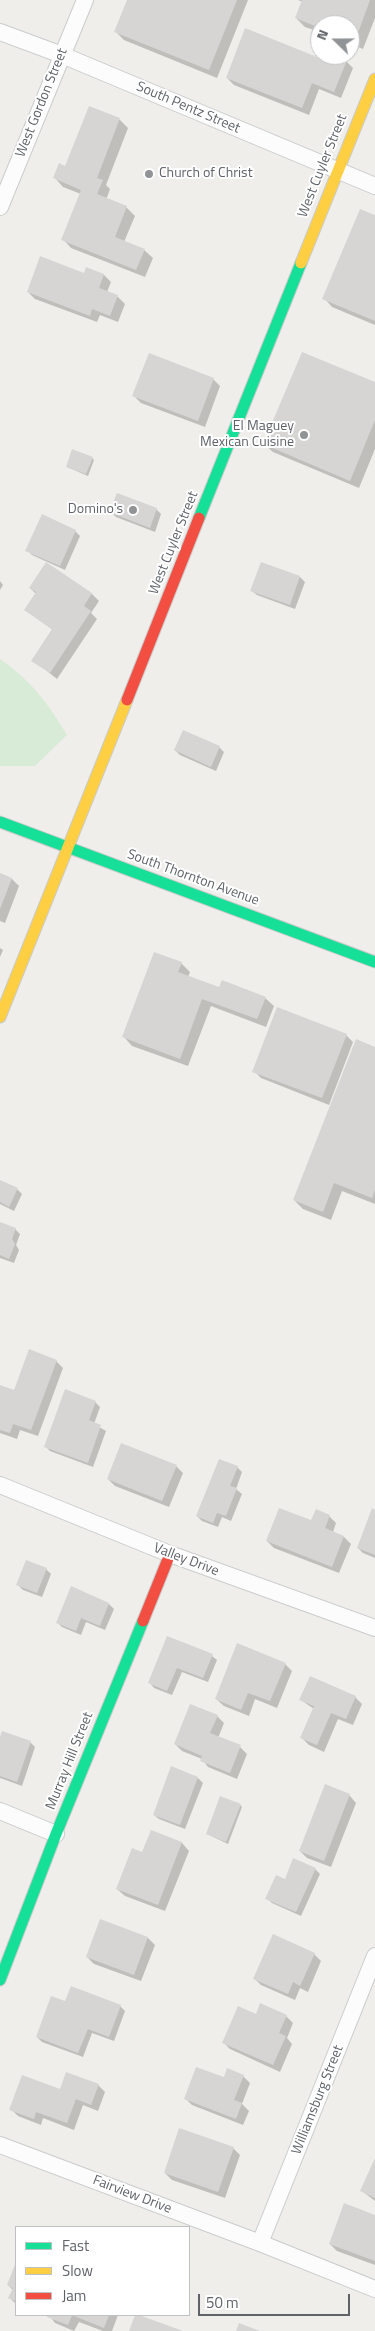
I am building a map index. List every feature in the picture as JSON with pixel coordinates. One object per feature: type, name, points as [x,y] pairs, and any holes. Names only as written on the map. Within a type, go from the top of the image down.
[{"type":"street","name":"West Gordon Street","points":[[0,207],[85,0]]},
{"type":"street","name":"South Pentz Street","points":[[0,32],[62,55],[375,186]]},
{"type":"street","name":"West Cuyler Street","points":[[0,1017],[69,849],[375,79]]},
{"type":"street","name":"South Thornton Avenue","points":[[0,822],[375,962]]},
{"type":"street","name":"Valley Drive","points":[[0,1485],[170,1554],[375,1628]]},
{"type":"street","name":"Murray Hill Street","points":[[0,1980],[56,1834],[170,1554]]},
{"type":"street","points":[[0,1811],[56,1834]]},
{"type":"street","name":"Williamsburg Street","points":[[260,2243],[375,1956]]},
{"type":"street","name":"Fairview Drive","points":[[0,2145],[375,2288]]},
{"type":"green space","points":[[0,659],[21,675],[38,693],[67,735],[35,766],[0,766]]},
{"type":"building","points":[[127,0],[237,0],[209,70],[114,32]]},
{"type":"building","points":[[302,0],[370,0],[360,27],[360,15],[310,15],[310,24],[295,18]]},
{"type":"building","points":[[245,28],[310,54],[310,65],[345,65],[334,92],[312,83],[302,108],[226,78]]},
{"type":"building","points":[[89,106],[120,118],[97,178],[103,180],[97,194],[127,206],[115,237],[145,249],[136,270],[61,240],[81,190],[53,178],[59,163],[65,166]]},
{"type":"building","points":[[360,209],[375,215],[375,321],[322,299]]},
{"type":"building","points":[[40,256],[84,273],[86,267],[104,274],[99,288],[118,295],[110,316],[92,309],[90,316],[27,292]]},
{"type":"building","points":[[302,352],[375,382],[375,420],[350,481],[263,444]]},
{"type":"building","points":[[149,353],[214,378],[198,421],[132,396]]},
{"type":"building","points":[[72,449],[93,457],[86,474],[66,467]]},
{"type":"building","name":"Domino's","points":[[117,493],[157,508],[150,528],[109,512]]},
{"type":"building","points":[[42,514],[76,530],[60,566],[25,551]]},
{"type":"building","points":[[46,562],[92,593],[84,606],[91,611],[50,673],[31,661],[52,629],[24,610],[36,592],[29,588]]},
{"type":"building","points":[[261,562],[300,576],[290,605],[250,591]]},
{"type":"building","points":[[183,730],[220,746],[211,767],[174,750]]},
{"type":"building","points":[[0,873],[12,878],[0,909]]},
{"type":"building","points":[[154,952],[182,962],[178,972],[219,987],[222,980],[266,997],[257,1019],[202,999],[180,1059],[122,1037]]},
{"type":"building","points":[[277,1007],[347,1034],[322,1098],[252,1072]]},
{"type":"building","points":[[356,1039],[375,1047],[375,1190],[372,1198],[334,1183],[323,1212],[293,1200]]},
{"type":"building","points":[[0,1180],[18,1188],[9,1207],[0,1202]]},
{"type":"building","points":[[0,1222],[16,1228],[12,1239],[15,1244],[9,1259],[0,1255]]},
{"type":"building","points":[[29,1349],[57,1360],[31,1430],[13,1424],[10,1433],[0,1430],[0,1385],[14,1390]]},
{"type":"building","points":[[65,1389],[96,1401],[89,1420],[101,1425],[88,1463],[44,1447]]},
{"type":"building","points":[[121,1443],[177,1465],[162,1501],[107,1479]]},
{"type":"building","points":[[219,1459],[238,1466],[230,1486],[237,1488],[226,1516],[217,1513],[213,1523],[196,1516]]},
{"type":"building","points":[[279,1508],[311,1520],[316,1509],[330,1515],[325,1528],[344,1536],[332,1567],[266,1541]]},
{"type":"building","points":[[372,1508],[375,1510],[375,1555],[357,1548]]},
{"type":"building","points":[[26,1560],[47,1568],[37,1593],[16,1585]]},
{"type":"building","points":[[71,1586],[109,1603],[100,1626],[81,1618],[76,1631],[56,1623]]},
{"type":"building","points":[[167,1636],[213,1654],[203,1678],[177,1668],[167,1691],[148,1683]]},
{"type":"building","points":[[237,1643],[286,1663],[270,1701],[248,1693],[241,1710],[215,1699]]},
{"type":"building","points":[[310,1676],[356,1696],[346,1719],[331,1713],[317,1745],[300,1738],[314,1706],[299,1700]]},
{"type":"building","points":[[190,1704],[218,1715],[210,1733],[241,1745],[230,1773],[200,1761],[202,1756],[174,1744]]},
{"type":"building","points":[[2,1731],[31,1741],[17,1782],[0,1776],[0,1737]]},
{"type":"building","points":[[171,1766],[198,1777],[180,1825],[153,1815]]},
{"type":"building","points":[[325,1784],[350,1794],[324,1861],[299,1851]]},
{"type":"building","points":[[220,1796],[241,1804],[226,1842],[206,1834]]},
{"type":"building","points":[[151,1830],[182,1842],[158,1905],[116,1889],[132,1848],[142,1852]]},
{"type":"building","points":[[293,1858],[316,1868],[296,1912],[265,1899],[276,1875],[285,1879]]},
{"type":"building","points":[[100,1919],[148,1937],[134,1975],[86,1957]]},
{"type":"building","points":[[273,1934],[315,1953],[300,1986],[293,1982],[288,1994],[253,1979]]},
{"type":"building","points":[[71,1986],[121,2005],[109,2037],[88,2029],[78,2053],[36,2037],[51,1996],[65,2001]]},
{"type":"building","points":[[260,2003],[287,2015],[279,2033],[286,2036],[273,2065],[222,2043],[238,2006],[256,2014]]},
{"type":"building","points":[[196,2067],[224,2077],[227,2068],[244,2075],[234,2100],[242,2103],[236,2119],[184,2099]]},
{"type":"building","points":[[66,2072],[99,2084],[91,2105],[76,2099],[67,2123],[36,2112],[34,2119],[9,2110],[22,2075],[60,2089]]},
{"type":"building","points":[[179,2128],[234,2147],[218,2192],[164,2173]]},
{"type":"building","points":[[375,2158],[375,2198],[360,2191]]},
{"type":"building","points":[[344,2203],[375,2215],[375,2261],[329,2244]]},
{"type":"building","points":[[15,2265],[15,2301],[8,2298],[13,2288],[7,2285]]},
{"type":"building","points":[[47,2316],[72,2316],[68,2325]]},
{"type":"building","points":[[74,2316],[109,2316],[104,2328]]},
{"type":"building","points":[[135,2316],[142,2316],[183,2331],[129,2331]]},
{"type":"building","points":[[239,2323],[260,2331],[236,2331]]},
{"type":"traffic: fast","points":[[199,518],[301,263]]},
{"type":"traffic: fast","points":[[0,822],[375,962]]},
{"type":"traffic: fast","points":[[0,1980],[56,1834],[143,1621]]},
{"type":"traffic: slow","points":[[301,263],[375,79]]},
{"type":"traffic: slow","points":[[0,1017],[127,700]]},
{"type":"traffic: jam","points":[[127,700],[199,518]]},
{"type":"traffic: jam","points":[[143,1621],[170,1554]]},
{"type":"place","name":"Church of Christ","points":[[149,174]]},
{"type":"place","name":"El Maguey Mexican Cuisine","points":[[304,435]]},
{"type":"place","name":"Domino's","points":[[133,510]]}]
